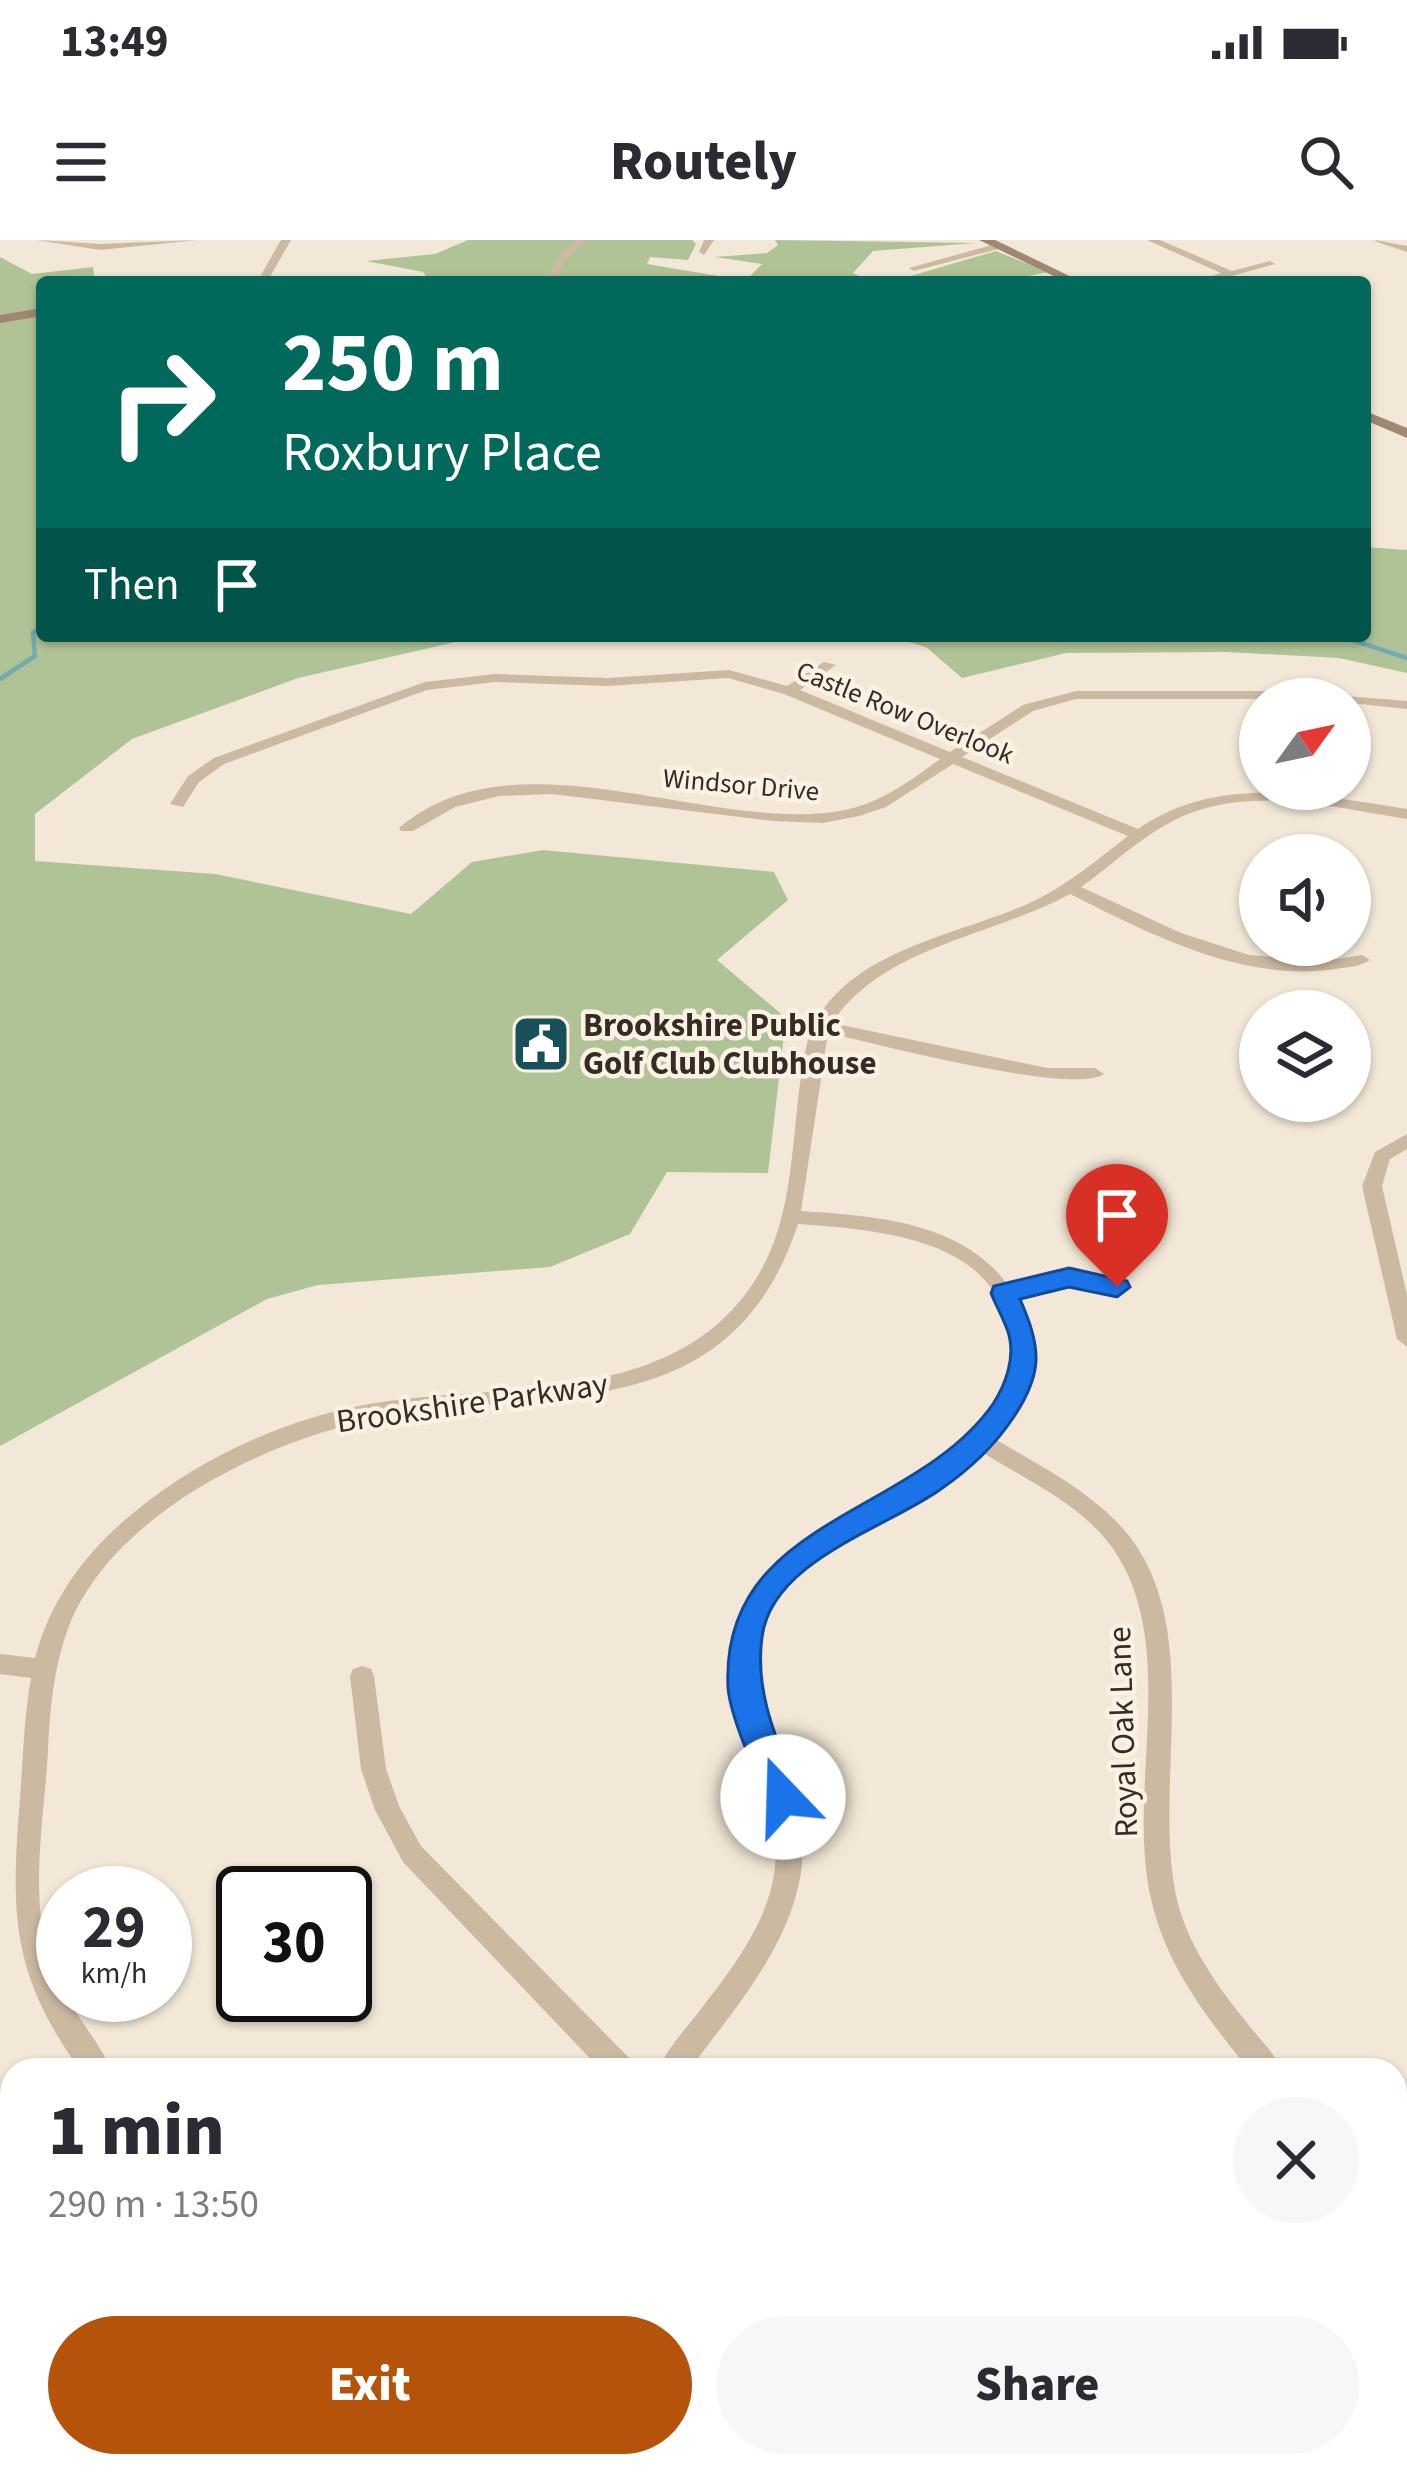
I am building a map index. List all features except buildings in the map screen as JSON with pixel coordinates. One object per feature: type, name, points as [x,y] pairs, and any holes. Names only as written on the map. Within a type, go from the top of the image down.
[{"type":"street","points":[[42,240],[126,247],[191,240]]},
{"type":"street","points":[[265,276],[286,240]]},
{"type":"street","points":[[553,276],[560,259],[582,240]]},
{"type":"street","points":[[1152,240],[1231,274]]},
{"type":"street","points":[[1380,240],[1407,249]]},
{"type":"street","points":[[914,268],[992,243],[1063,276]]},
{"type":"street","points":[[1223,276],[1270,264]]},
{"type":"street","points":[[0,319],[36,313]]},
{"type":"street","points":[[1371,418],[1407,434]]},
{"type":"street","points":[[789,691],[829,665]]},
{"type":"street","name":"Castle Row Overlook","points":[[178,804],[193,779],[219,761],[425,686],[495,678],[608,682],[705,673],[742,676],[789,691],[1137,834]]},
{"type":"street","name":"Windsor Drive","points":[[406,828],[449,801],[515,788],[794,818],[840,816],[885,803],[1027,708],[1071,696],[1299,694],[1407,705]]},
{"type":"street","points":[[1095,1074],[1047,1075],[821,1027],[848,992],[883,968],[1070,888],[1137,834],[1181,810],[1237,798],[1285,797],[1407,814]]},
{"type":"street","points":[[1070,888],[1239,959]]},
{"type":"street","name":"Brookshire Parkway","points":[[88,2058],[50,2005],[32,1953],[27,1893],[44,1669],[67,1604],[92,1566],[125,1529],[192,1483],[332,1419],[393,1407],[562,1396],[650,1373],[697,1349],[742,1313],[781,1255],[792,1217],[821,1027]]},
{"type":"street","points":[[1407,1140],[1382,1156],[1372,1186],[1397,1257],[1407,1339]]},
{"type":"street","points":[[680,2058],[759,1947],[778,1910],[788,1868],[790,1842],[783,1797],[744,1691],[746,1634],[758,1604],[787,1568],[811,1549],[929,1483],[982,1442],[1015,1394],[1024,1365],[1023,1337],[1004,1293],[968,1258],[935,1239],[892,1226],[792,1217]]},
{"type":"street","points":[[1004,1293],[1069,1278],[1117,1287]]},
{"type":"street","name":"Royal Oak Lane","points":[[982,1442],[1083,1504],[1109,1527],[1138,1567],[1155,1622],[1159,1861],[1164,1897],[1196,1974],[1259,2058]]},
{"type":"street","points":[[0,1664],[44,1669]]},
{"type":"street","points":[[362,1676],[373,1778],[387,1814],[412,1854],[609,2058]]},
{"type":"green space","points":[[468,240],[692,240],[696,244],[688,260],[650,257],[647,264],[718,276],[426,276],[366,261],[435,254]]},
{"type":"green space","points":[[775,240],[976,243],[873,251],[853,273],[859,276],[750,276],[762,264],[715,257],[767,253],[778,245]]},
{"type":"green space","points":[[996,251],[1048,272],[1029,276],[911,276]]},
{"type":"green space","points":[[0,257],[32,274],[93,267],[94,276],[36,276],[36,642],[456,642],[298,678],[132,739],[35,814],[35,861],[215,874],[411,914],[472,862],[543,850],[774,872],[788,900],[717,960],[786,1018],[768,1173],[667,1172],[630,1234],[550,1267],[318,1285],[267,1299],[0,1446]]},
{"type":"green space","points":[[1371,547],[1407,550],[1407,673],[1339,658],[1225,652],[1066,653],[962,678],[926,647],[909,642],[1371,642]]},
{"type":"waterway","points":[[0,679],[35,656],[36,631]]},
{"type":"waterway","points":[[1358,642],[1407,658]]},
{"type":"place","name":"Brookshire Public Golf Club Clubhouse","points":[[541,1044]]},
{"type":"route","points":[[783,1797],[744,1691],[746,1634],[758,1604],[787,1568],[811,1549],[929,1483],[982,1442],[1015,1394],[1024,1365],[1023,1337],[1004,1293],[1069,1278],[1117,1287]]}]
